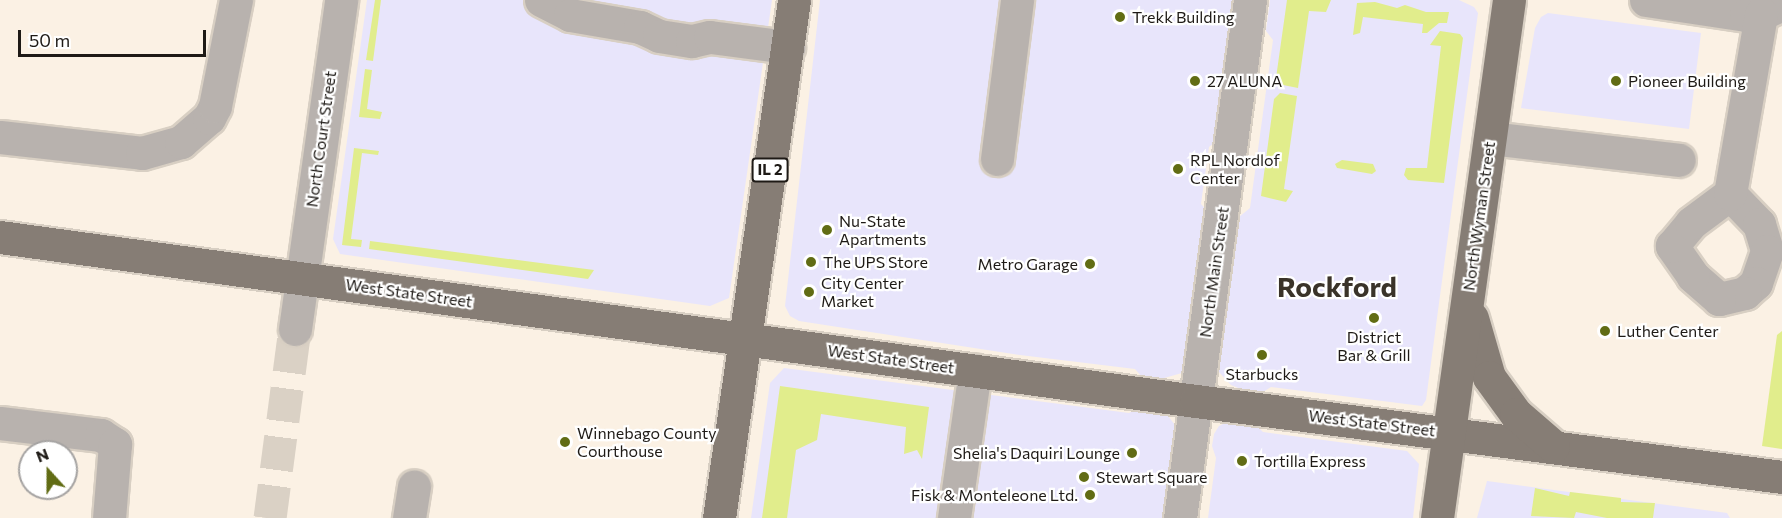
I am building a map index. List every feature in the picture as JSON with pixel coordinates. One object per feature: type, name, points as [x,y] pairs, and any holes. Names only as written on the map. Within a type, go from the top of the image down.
[{"type":"main road","name":"IL 2","points":[[719,518],[794,0]]},
{"type":"main road","name":"North Wyman Street","points":[[1437,518],[1509,0]]},
{"type":"main road","name":"West State Street","points":[[0,237],[1196,401],[1782,477]]},
{"type":"main road","points":[[1468,293],[1480,355],[1489,377],[1516,414],[1553,446]]},
{"type":"street","points":[[0,137],[142,153],[181,142],[209,118],[215,106],[236,0]]},
{"type":"street","name":"North Court Street","points":[[295,329],[340,0]]},
{"type":"street","points":[[541,0],[570,15],[640,27],[651,33],[680,39],[710,37],[788,47]]},
{"type":"street","points":[[997,159],[1017,0]]},
{"type":"street","name":"North Main Street","points":[[1180,518],[1250,0]]},
{"type":"street","points":[[1646,0],[1746,15],[1772,9],[1730,194]]},
{"type":"street","points":[[1490,138],[1679,160]]},
{"type":"street","points":[[954,518],[975,370]]},
{"type":"street","points":[[0,423],[101,435],[115,444],[109,518]]},
{"type":"street","points":[[409,518],[414,486]]},
{"type":"shaded area","points":[[367,0],[772,0],[729,298],[710,306],[340,254],[333,239]]},
{"type":"shaded area","points":[[820,0],[1239,0],[1219,139],[1209,147],[1201,204],[1210,214],[1182,373],[1157,380],[1142,377],[1135,369],[1020,355],[799,321],[790,316],[785,306]]},
{"type":"shaded area","points":[[1270,0],[1459,0],[1474,7],[1478,13],[1426,400],[1422,406],[1271,387],[1263,392],[1241,389],[1231,385],[1218,371],[1239,217],[1250,208],[1273,40],[1266,31]]},
{"type":"shaded area","name":"Pioneer Building","points":[[1548,13],[1701,33],[1689,129],[1521,108],[1535,28],[1541,17]]},
{"type":"shaded area","points":[[784,368],[1129,413],[1140,407],[1165,412],[1178,429],[1164,518],[751,518],[770,383]]},
{"type":"shaded area","points":[[1227,422],[1256,425],[1263,432],[1407,451],[1419,464],[1413,518],[1208,518],[1216,458],[1212,446],[1214,434],[1219,426]]},
{"type":"shaded area","points":[[1487,481],[1727,513],[1730,518],[1477,518]]},
{"type":"green space","points":[[375,0],[381,0],[373,61],[366,60]]},
{"type":"green space","points":[[1287,0],[1331,0],[1326,12],[1309,11],[1298,88],[1278,84],[1276,78]]},
{"type":"green space","points":[[1375,2],[1397,8],[1405,5],[1426,12],[1449,12],[1447,23],[1439,23],[1427,33],[1422,33],[1423,24],[1363,17],[1360,33],[1353,35],[1357,3]]},
{"type":"green space","points":[[1440,31],[1460,34],[1463,38],[1444,183],[1408,180],[1404,175],[1406,168],[1427,168],[1441,46],[1430,45]]},
{"type":"green space","points":[[365,69],[372,70],[367,109],[382,112],[380,119],[359,117]]},
{"type":"green space","points":[[1280,93],[1297,96],[1284,189],[1293,191],[1286,202],[1261,196],[1274,99]]},
{"type":"green space","points":[[354,148],[379,151],[378,155],[362,153],[351,239],[362,240],[361,247],[342,245]]},
{"type":"green space","points":[[1342,160],[1373,164],[1376,171],[1372,174],[1337,168],[1335,164]]},
{"type":"green space","points":[[370,241],[594,270],[588,279],[369,249]]},
{"type":"green space","points":[[1782,331],[1782,449],[1762,446],[1777,335]]},
{"type":"green space","points":[[780,386],[929,407],[922,459],[917,450],[904,454],[906,427],[821,414],[817,440],[796,450],[787,518],[762,518]]},
{"type":"green space","points":[[1535,488],[1569,496],[1570,492],[1621,498],[1621,502],[1655,503],[1653,518],[1607,518],[1576,512],[1574,518],[1531,516]]},
{"type":"tunnel","points":[[270,518],[295,329]]},
{"type":"place","name":"Trekk Building","points":[[1120,17]]},
{"type":"place","name":"27 ALUNA","points":[[1195,81]]},
{"type":"place","name":"Pioneer Building","points":[[1616,81]]},
{"type":"place","name":"RPL Nordlof Center","points":[[1178,169]]},
{"type":"place","name":"Nu-State Apartments","points":[[827,230]]},
{"type":"place","name":"The UPS Store","points":[[811,262]]},
{"type":"place","name":"Metro Garage","points":[[1090,264]]},
{"type":"place","name":"City Center Market","points":[[809,292]]},
{"type":"place","name":"District Bar & Grill","points":[[1374,318]]},
{"type":"place","name":"Luther Center","points":[[1605,331]]},
{"type":"place","name":"Starbucks","points":[[1262,355]]},
{"type":"place","name":"Winnebago County Courthouse","points":[[565,442]]},
{"type":"place","name":"Shelia's Daquiri Lounge","points":[[1132,453]]},
{"type":"place","name":"Tortilla Express","points":[[1242,461]]},
{"type":"place","name":"Stewart Square","points":[[1084,477]]},
{"type":"place","name":"Fisk & Monteleone Ltd.","points":[[1090,495]]},
{"type":"district","name":"Rockford","points":[[1337,286]]}]
